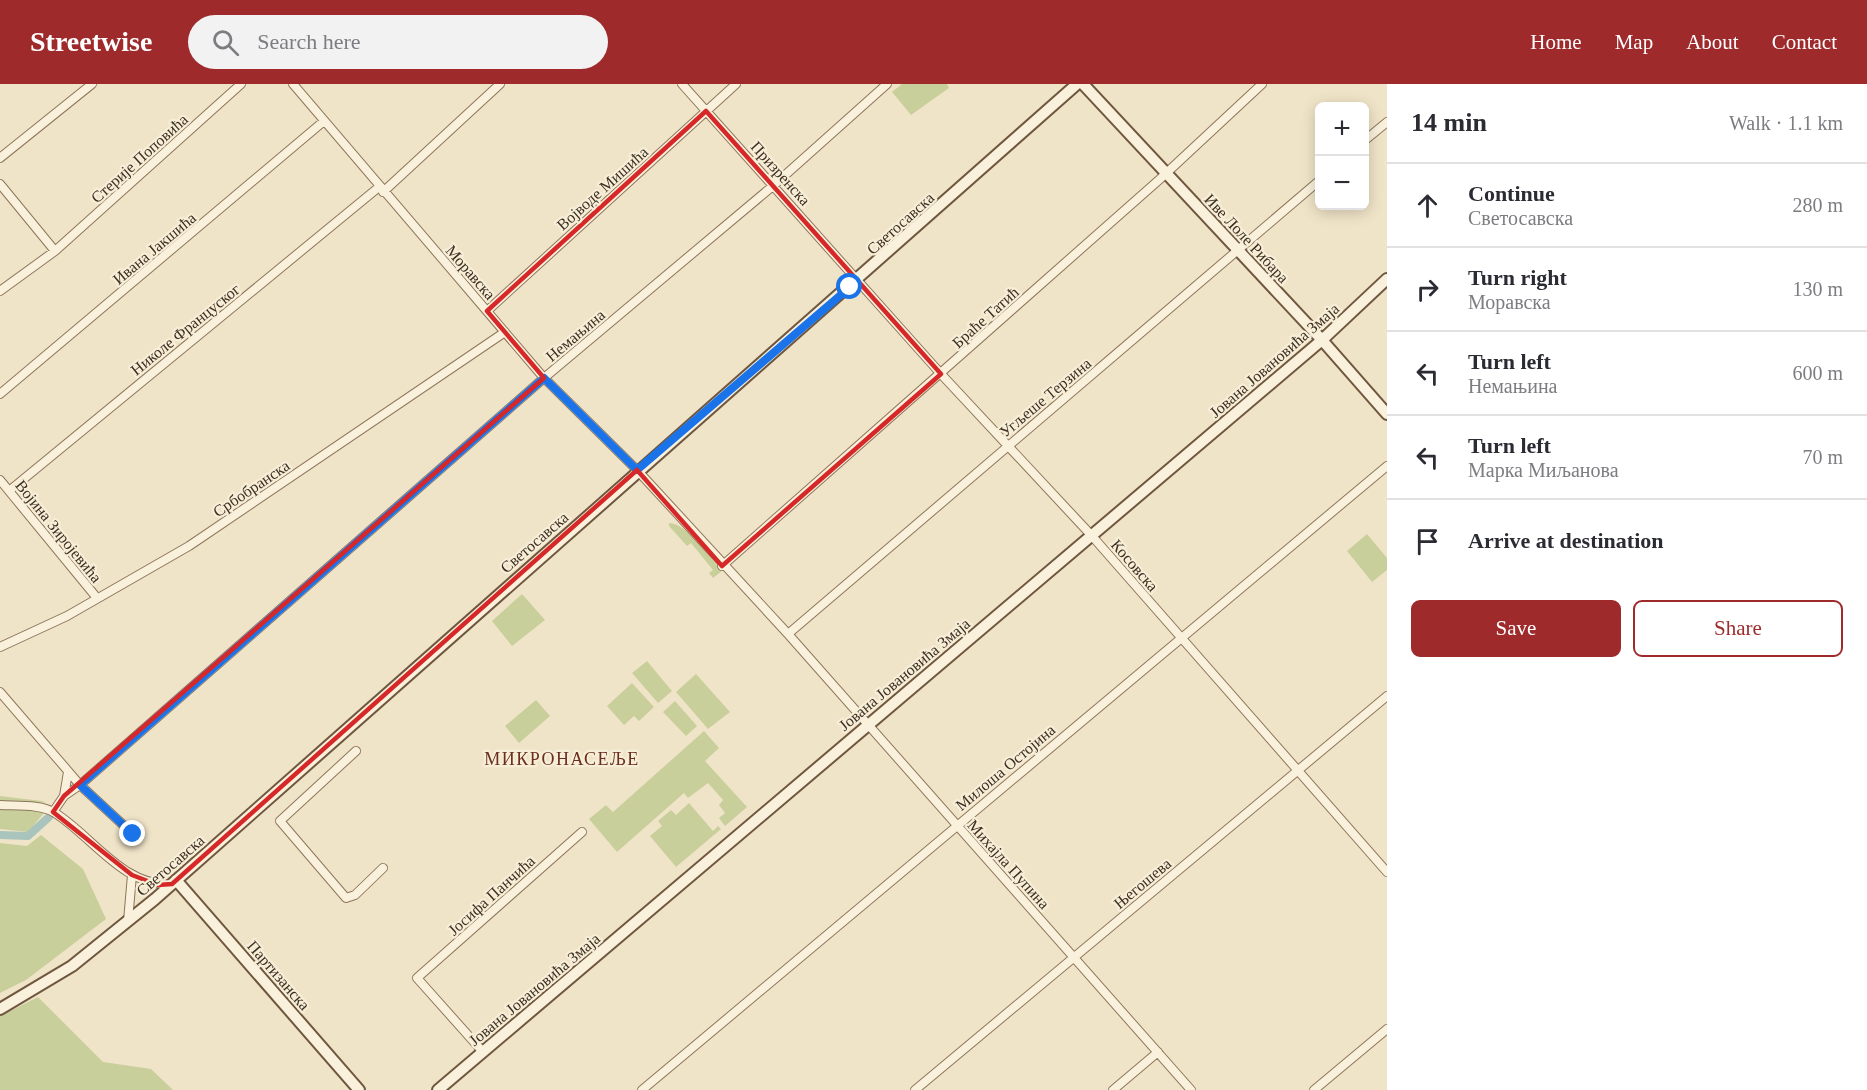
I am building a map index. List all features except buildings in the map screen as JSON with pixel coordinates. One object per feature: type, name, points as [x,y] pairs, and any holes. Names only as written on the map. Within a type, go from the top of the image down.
[{"type":"main road","name":"Светосавска","points":[[0,1010],[64,971],[174,882],[637,470],[858,280],[1077,84]]},
{"type":"main road","name":"Иве Лоле Рибара","points":[[1083,84],[1322,340],[1387,414]]},
{"type":"main road","name":"Јована Јовановића Змаја","points":[[438,1090],[1322,340],[1387,279]]},
{"type":"main road","name":"Партизанска","points":[[174,882],[359,1090]]},
{"type":"street","points":[[0,158],[92,84]]},
{"type":"street","name":"Стерије Поповића","points":[[0,291],[55,252],[241,84]]},
{"type":"street","name":"Моравска","points":[[293,84],[544,378],[637,470]]},
{"type":"street","name":"Николе Француског","points":[[9,491],[381,189],[500,84]]},
{"type":"street","name":"Призренска","points":[[682,84],[858,280]]},
{"type":"street","name":"Војводе Мишића","points":[[487,311],[736,84]]},
{"type":"street","name":"Немањина","points":[[53,812],[64,796],[80,785],[544,378],[774,185],[887,84]]},
{"type":"street","name":"Браће Татић","points":[[722,566],[1167,173],[1262,84]]},
{"type":"street","name":"Ивана Јакшића","points":[[0,394],[324,121]]},
{"type":"street","points":[[1369,138],[1387,122]]},
{"type":"street","points":[[0,184],[55,252]]},
{"type":"street","name":"Угљеше Терзина","points":[[788,634],[1315,184]]},
{"type":"street","name":"Косовска","points":[[858,280],[941,374],[1092,536],[1387,872]]},
{"type":"street","name":"Србобранска","points":[[0,647],[58,620],[189,546],[505,332]]},
{"type":"street","name":"Милоша Остојина","points":[[642,1090],[1387,466]]},
{"type":"street","name":"Михајла Пупина","points":[[637,470],[722,566],[788,634],[868,723],[1191,1090]]},
{"type":"street","name":"Војина Зиројевића","points":[[0,480],[97,598]]},
{"type":"street","points":[[0,692],[80,785],[133,834]]},
{"type":"street","name":"Његошева","points":[[915,1090],[1387,696]]},
{"type":"street","points":[[356,751],[284,815],[281,825],[346,898],[355,895],[383,868]]},
{"type":"street","name":"Немањина","points":[[64,796],[68,771]]},
{"type":"street","points":[[0,805],[53,812],[132,875],[158,885],[174,882]]},
{"type":"street","name":"Јосифа Панчића","points":[[483,1052],[417,978],[582,832]]},
{"type":"street","points":[[128,921],[132,875]]},
{"type":"street","points":[[1314,1090],[1387,1029]]},
{"type":"street","points":[[1113,1090],[1158,1052]]},
{"type":"highlighted area","points":[[706,111],[941,374],[722,566],[637,470],[172,884],[158,885],[132,875],[53,812],[64,796],[544,378],[487,311]]},
{"type":"green space","points":[[902,84],[947,84],[949,88],[911,115],[892,92]]},
{"type":"green space","points":[[669,523],[691,535],[722,571],[713,578],[709,573],[713,570],[691,543],[687,546],[669,526]]},
{"type":"green space","points":[[1367,534],[1387,558],[1387,570],[1372,582],[1347,551]]},
{"type":"green space","points":[[522,594],[545,620],[512,646],[492,621]]},
{"type":"green space","points":[[647,661],[672,691],[658,703],[632,673]]},
{"type":"green space","points":[[696,674],[730,712],[708,729],[676,692]]},
{"type":"green space","points":[[632,683],[654,707],[639,721],[634,716],[624,725],[607,706]]},
{"type":"green space","points":[[536,700],[550,716],[519,743],[505,726]]},
{"type":"green space","points":[[675,701],[697,726],[686,736],[663,712]]},
{"type":"green space","points":[[704,731],[719,748],[705,761],[747,807],[725,826],[719,818],[725,813],[719,805],[723,800],[708,783],[688,798],[684,793],[617,852],[589,819],[606,805],[613,812]]},
{"type":"green space","points":[[0,796],[42,801],[50,806],[28,832],[0,829]]},
{"type":"green space","points":[[689,803],[713,831],[718,826],[721,829],[676,867],[650,836],[662,826],[658,821],[671,810],[676,815]]},
{"type":"green space","points":[[41,835],[83,869],[106,919],[26,980],[0,993],[0,843],[27,846]]},
{"type":"green space","points":[[38,997],[103,1062],[151,1069],[173,1090],[0,1090],[0,1016]]},
{"type":"waterway","points":[[0,835],[28,836],[49,817]]},
{"type":"district","name":"МИКРОНАСЕЉЕ","points":[[562,759]]},
{"type":"route","points":[[133,834],[80,785],[544,378],[637,470],[850,287]]}]
